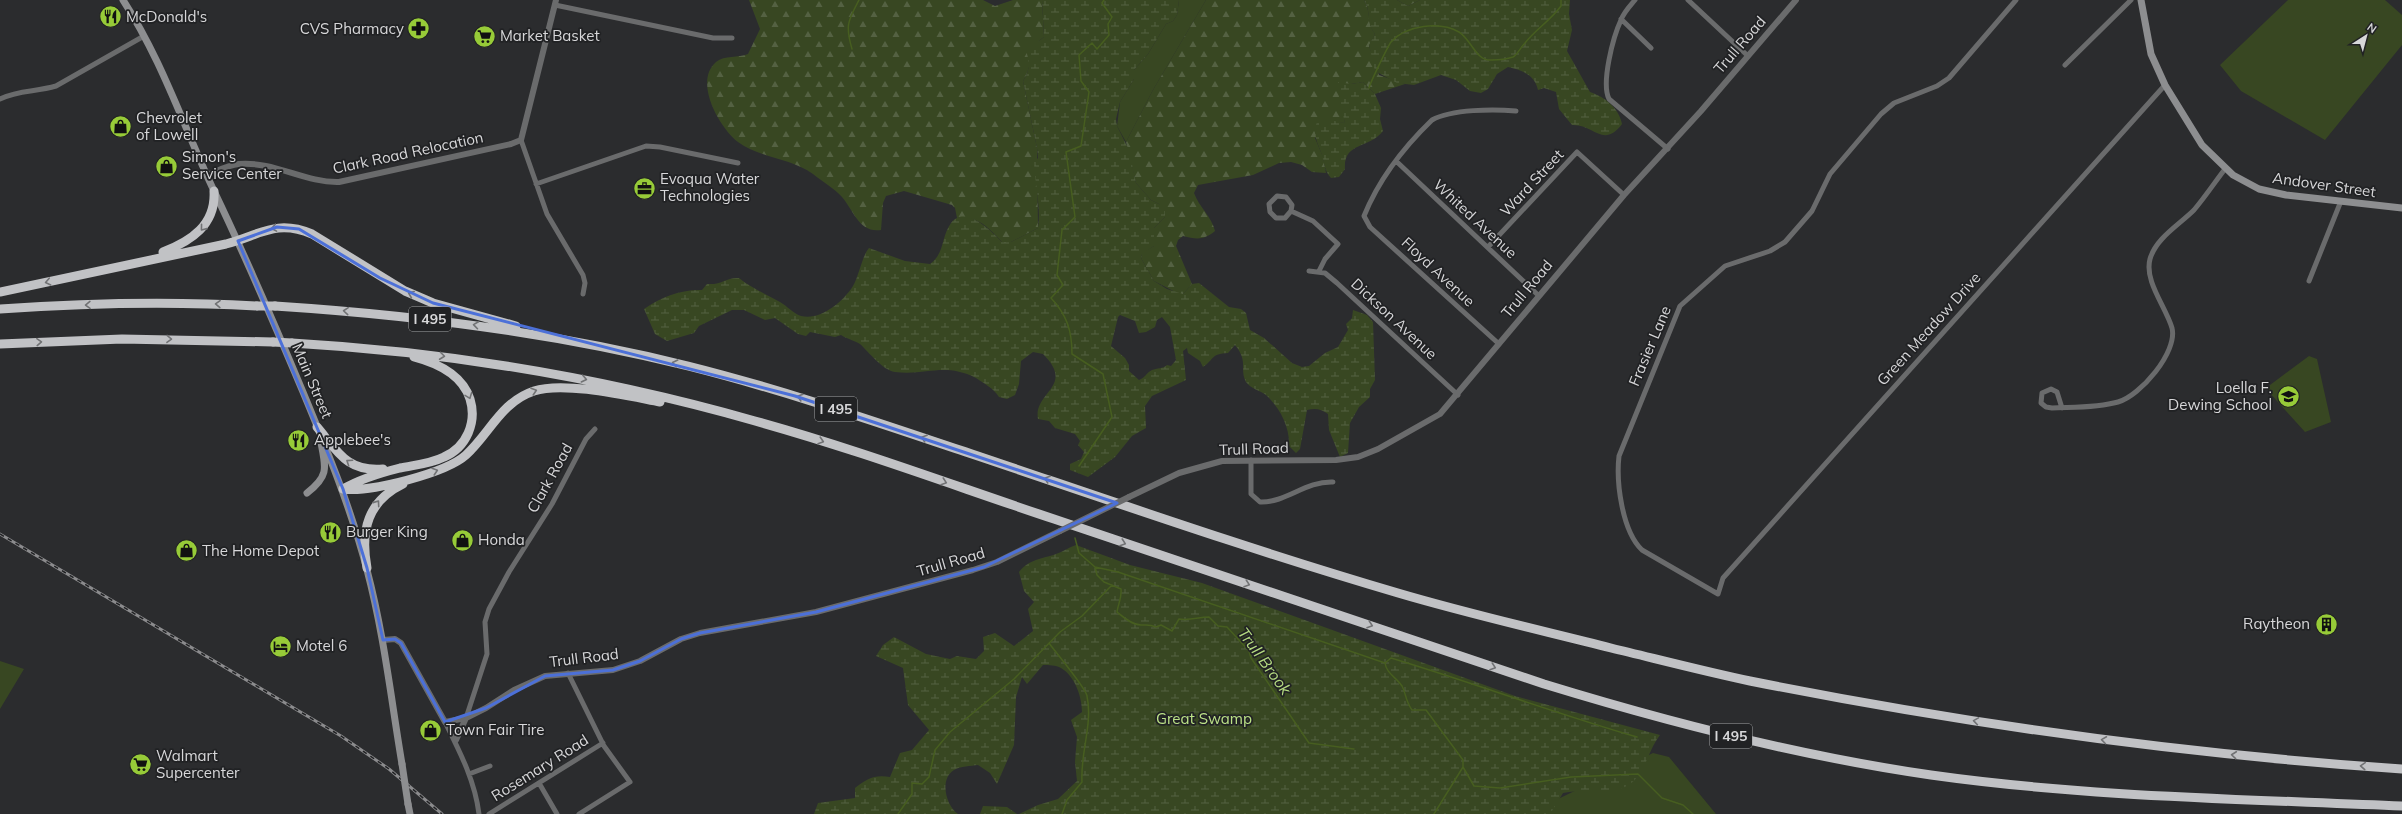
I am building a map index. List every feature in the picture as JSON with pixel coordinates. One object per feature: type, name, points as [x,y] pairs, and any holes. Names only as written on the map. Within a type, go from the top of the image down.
[{"type":"highway","points":[[140,261],[175,248],[198,233],[206,224],[212,212],[214,191]]},
{"type":"highway","points":[[0,292],[238,241],[277,227],[299,229],[312,234],[380,278],[433,303],[583,343]]},
{"type":"highway","name":"I 495","points":[[0,309],[126,304],[276,306],[429,319],[583,343],[684,365],[795,396],[1216,536],[1400,594],[1474,615],[1744,680],[1877,705],[2116,742],[2232,755],[2402,769]]},
{"type":"highway","name":"I 495","points":[[0,344],[122,339],[273,342],[376,349],[458,358],[546,372],[637,391],[757,421],[1544,684],[1650,716],[1730,736],[1896,769],[2039,787],[2108,793],[2402,806]]},
{"type":"highway","points":[[343,489],[361,480],[400,468],[438,460],[457,448],[470,430],[472,404],[463,384],[445,369],[419,359],[376,349]]},
{"type":"highway","points":[[343,489],[366,489],[415,478],[451,465],[461,459],[505,408],[525,394],[544,388],[565,388],[624,396],[757,421]]},
{"type":"highway","points":[[318,427],[342,458],[359,468],[372,470],[400,468]]},
{"type":"highway","points":[[367,568],[366,537],[373,508],[388,492],[415,478]]},
{"type":"main road","name":"Main Street","points":[[122,0],[158,62],[188,133],[238,241],[343,489],[367,568],[383,640],[410,814]]},
{"type":"main road","name":"Andover Street","points":[[2141,0],[2151,54],[2165,85],[2202,145],[2225,169],[2259,189],[2286,195],[2402,208]]},
{"type":"main road","points":[[307,493],[318,484],[325,473],[318,427]]},
{"type":"street","points":[[1635,0],[1621,19],[1606,78],[1605,92],[1608,97],[1668,149]]},
{"type":"street","points":[[1688,0],[1748,56]]},
{"type":"street","name":"Trull Road","points":[[445,722],[466,718],[535,679],[545,676],[613,670],[640,661],[674,642],[696,634],[816,612],[973,570],[997,562],[1185,470],[1222,461],[1336,460],[1364,456],[1436,417],[1458,395],[1538,295],[1624,195],[1668,149],[1796,0]]},
{"type":"street","name":"Frasier Lane","points":[[1718,594],[1636,545],[1626,524],[1618,475],[1619,456],[1624,439],[1676,312],[1684,301],[1725,266],[1770,251],[1785,242],[1812,211],[1830,174],[1881,114],[1894,103],[1937,86],[1949,78],[2016,0]]},
{"type":"street","points":[[2065,65],[2131,0]]},
{"type":"street","points":[[583,294],[585,282],[581,270],[547,214],[522,140],[555,2],[713,38],[732,38]]},
{"type":"street","points":[[1621,19],[1651,48]]},
{"type":"street","points":[[0,99],[23,90],[44,90],[56,86],[144,36]]},
{"type":"street","name":"Green Meadow Drive","points":[[1718,594],[1718,586],[1723,578],[2165,85]]},
{"type":"street","points":[[1396,161],[1426,125],[1440,115],[1461,112],[1516,111]]},
{"type":"street","name":"Clark Road Relocation","points":[[207,175],[232,165],[255,165],[324,182],[339,182],[496,148],[522,140]]},
{"type":"street","points":[[536,184],[646,146],[660,147],[738,164]]},
{"type":"street","name":"Ward Street","points":[[1488,247],[1577,152],[1624,195]]},
{"type":"street","name":"Floyd Avenue","points":[[1396,161],[1376,189],[1364,216],[1370,227],[1499,344]]},
{"type":"street","name":"Whited Avenue","points":[[1396,161],[1538,295]]},
{"type":"street","points":[[2062,408],[2057,392],[2051,389],[2042,393],[2041,399],[2043,405],[2048,408],[2062,408],[2119,402],[2140,387],[2164,360],[2171,344],[2172,329],[2151,276],[2150,258],[2160,242],[2194,209],[2225,169]]},
{"type":"street","points":[[1284,195],[1291,202],[1291,211],[1285,218],[1276,218],[1270,212],[1269,204],[1274,197],[1284,195]]},
{"type":"street","points":[[2309,280],[2341,201]]},
{"type":"street","points":[[1291,211],[1313,221],[1338,244],[1325,259],[1319,271],[1309,271]]},
{"type":"street","name":"Dickson Avenue","points":[[1319,271],[1337,283],[1458,395]]},
{"type":"street","name":"Clark Road","points":[[466,718],[487,654],[485,622],[489,609],[509,572],[552,504],[586,439],[595,430]]},
{"type":"street","points":[[1251,460],[1251,494],[1260,502],[1283,497],[1317,482],[1332,482]]},
{"type":"street","points":[[383,640],[395,639],[401,643],[456,740],[469,774],[479,814]]},
{"type":"street","points":[[568,673],[603,743],[630,782],[579,814]]},
{"type":"street","points":[[456,740],[466,718]]},
{"type":"street","name":"Rosemary Road","points":[[489,814],[603,743]]},
{"type":"street","points":[[469,774],[490,766]]},
{"type":"street","points":[[539,783],[557,814]]},
{"type":"highlighted area","points":[[277,227],[299,229],[380,278],[433,303],[795,396],[1117,503],[984,567],[816,612],[700,633],[681,639],[640,661],[613,670],[545,676],[486,708],[445,722],[401,643],[395,639],[383,640],[367,568],[343,489],[238,241],[262,231]]},
{"type":"green space","points":[[749,0],[983,0],[995,6],[1013,0],[1042,0],[1044,37],[1035,46],[1026,76],[1023,81],[1037,148],[1038,228],[1011,242],[1002,242],[987,227],[977,221],[957,218],[955,208],[952,205],[904,191],[886,196],[883,203],[881,230],[867,228],[862,225],[839,194],[813,174],[795,164],[756,152],[738,142],[717,116],[708,92],[707,81],[710,71],[716,62],[727,57],[748,54],[760,29]]},
{"type":"green space","points":[[1042,0],[1179,0],[1177,15],[1173,21],[1166,24],[1148,54],[1134,70],[1134,79],[1120,102],[1116,119],[1117,126],[1129,150],[1136,183],[1151,200],[1159,204],[1165,211],[1165,217],[1154,228],[1154,246],[1142,254],[1141,258],[1154,281],[1167,289],[1183,294],[1192,284],[1199,283],[1229,307],[1241,309],[1246,313],[1250,330],[1264,338],[1292,363],[1302,367],[1309,366],[1325,353],[1338,347],[1348,330],[1346,324],[1352,318],[1353,310],[1367,315],[1373,322],[1375,380],[1370,389],[1370,397],[1359,407],[1350,423],[1348,453],[1340,457],[1329,430],[1328,414],[1316,409],[1307,410],[1300,449],[1296,453],[1289,446],[1286,425],[1276,406],[1266,395],[1253,388],[1246,382],[1243,373],[1242,356],[1235,345],[1228,353],[1218,354],[1203,367],[1200,361],[1188,353],[1187,348],[1183,351],[1186,380],[1152,396],[1145,406],[1146,428],[1132,436],[1115,457],[1088,477],[1070,470],[1070,464],[1081,459],[1084,452],[1078,445],[1080,441],[1075,434],[1055,428],[1049,421],[1038,419],[1038,410],[1041,402],[1055,382],[1055,374],[1052,365],[1043,354],[1033,352],[1021,361],[1019,384],[1015,395],[1007,399],[999,397],[986,384],[965,373],[944,370],[906,373],[890,371],[860,344],[841,335],[835,337],[810,332],[806,336],[798,334],[775,318],[765,320],[744,310],[732,310],[699,326],[694,333],[667,341],[655,334],[644,309],[657,301],[679,292],[702,290],[707,284],[739,278],[780,302],[798,315],[808,317],[816,316],[837,304],[849,292],[855,282],[864,256],[869,248],[905,261],[930,264],[935,260],[941,250],[948,228],[957,218],[971,218],[992,232],[1002,242],[1011,242],[1038,228],[1039,220],[1034,162],[1038,158],[1037,148],[1023,81],[1029,66],[1026,51],[1044,37]],"holes":[[[1120,315],[1135,321],[1139,333],[1146,332],[1155,327],[1157,320],[1162,317],[1170,327],[1176,360],[1171,366],[1167,365],[1162,368],[1152,370],[1139,380],[1129,371],[1129,365],[1125,358],[1111,346],[1118,317]]]},
{"type":"green space","points":[[1179,0],[1206,0],[1153,90],[1126,142],[1117,126],[1120,102],[1134,79],[1134,70],[1148,54],[1166,24],[1173,21],[1177,15]]},
{"type":"green space","points":[[1206,0],[1364,0],[1368,9],[1371,26],[1375,34],[1369,46],[1379,75],[1405,84],[1375,94],[1363,82],[1351,84],[1344,117],[1345,123],[1334,122],[1315,138],[1323,157],[1326,173],[1312,172],[1302,165],[1291,162],[1279,163],[1253,175],[1198,185],[1194,193],[1211,221],[1215,231],[1203,238],[1183,236],[1178,240],[1176,246],[1192,284],[1183,294],[1179,294],[1154,281],[1141,258],[1142,253],[1154,246],[1154,228],[1165,217],[1159,204],[1151,200],[1136,183],[1126,142],[1153,90]]},
{"type":"green space","points":[[1364,0],[1397,0],[1408,6],[1420,0],[1570,0],[1569,14],[1572,30],[1567,51],[1590,92],[1606,100],[1615,108],[1622,124],[1609,135],[1598,134],[1586,128],[1572,125],[1559,109],[1556,92],[1544,88],[1538,90],[1534,80],[1531,77],[1518,70],[1508,67],[1497,74],[1488,89],[1481,93],[1470,91],[1456,80],[1441,75],[1414,85],[1397,83],[1375,71],[1369,45],[1375,34],[1370,25],[1368,9]]},
{"type":"green space","points":[[1397,0],[1420,0],[1408,6]]},
{"type":"green space","points":[[2288,0],[2385,0],[2402,15],[2402,45],[2325,140],[2241,91],[2220,65]]},
{"type":"green space","points":[[1338,82],[1351,84],[1363,82],[1375,94],[1381,108],[1380,119],[1383,131],[1371,141],[1352,150],[1345,160],[1345,169],[1339,177],[1331,178],[1326,170],[1316,139],[1315,131],[1317,122],[1324,119],[1345,123],[1339,99]]},
{"type":"green space","points":[[2309,356],[2317,359],[2331,422],[2305,432],[2268,391],[2270,385]]},
{"type":"green space","name":"Great Swamp","points":[[1076,545],[1130,565],[1202,583],[1515,696],[1660,735],[1644,766],[1633,782],[1627,786],[1615,790],[1585,790],[1563,793],[1552,811],[1554,814],[1019,814],[1038,805],[1058,799],[1077,781],[1075,762],[1077,737],[1071,720],[1082,712],[1081,700],[1074,681],[1066,672],[1057,666],[1043,665],[1027,684],[1022,677],[1016,697],[1014,745],[997,784],[990,773],[978,765],[959,768],[949,774],[946,792],[950,805],[958,814],[814,814],[818,803],[855,798],[855,788],[863,782],[880,776],[890,777],[900,753],[912,750],[929,730],[908,705],[903,668],[876,656],[883,645],[894,637],[926,654],[950,659],[957,656],[976,659],[984,651],[983,637],[995,633],[1014,646],[1033,631],[1028,609],[1034,602],[1024,591],[1019,572],[1031,562],[1059,553]]},
{"type":"green space","points":[[0,661],[24,669],[0,709]]},
{"type":"green space","points":[[1653,753],[1669,757],[1716,814],[1527,814]]},
{"type":"green space","points":[[983,806],[1007,807],[1017,814],[980,814]]},
{"type":"waterway","points":[[852,49],[848,28],[850,18],[859,0]]},
{"type":"waterway","name":"Trull Brook","points":[[1079,466],[1112,417],[1103,374],[1072,354],[1068,324],[1065,317],[1051,298],[1063,285],[1057,275],[1062,230],[1075,217],[1066,152],[1081,146],[1089,92],[1081,81],[1079,55],[1092,43],[1097,49],[1109,35],[1108,24],[1112,17],[1102,3],[1104,0]]},
{"type":"waterway","points":[[1369,88],[1391,42],[1397,36],[1405,32],[1424,26],[1451,29],[1463,35],[1478,54],[1486,60],[1500,60],[1513,57],[1529,38],[1557,11],[1561,6],[1561,0]]},
{"type":"waterway","name":"Trull Brook","points":[[1075,538],[1079,553],[1095,567],[1097,575],[1104,582],[1121,589],[1117,612],[1138,625],[1150,625],[1156,627],[1161,625],[1172,631],[1179,619],[1187,620],[1209,617],[1218,626],[1227,627],[1249,651],[1251,658],[1309,743],[1354,749]]},
{"type":"waterway","points":[[1095,567],[1118,572],[1385,663],[1387,670],[1402,686],[1412,710],[1426,710],[1463,760],[1463,767],[1474,786],[1500,788],[1571,777],[1638,774],[1662,798],[1683,805],[1693,814]]},
{"type":"waterway","points":[[898,814],[912,794],[912,783],[922,784],[929,777],[935,750],[950,732],[1014,679],[1060,632],[1082,616],[1112,585]]},
{"type":"waterway","points":[[1049,643],[1082,686],[1087,696],[1088,707],[1088,728],[1083,761],[1082,782],[1067,800],[1062,814]]},
{"type":"waterway","points":[[1385,663],[1391,658],[1637,737]]},
{"type":"waterway","points":[[1434,814],[1463,767]]},
{"type":"railway","points":[[0,534],[341,736],[389,769],[442,814]]},
{"type":"place","name":"McDonald's","points":[[110,17]]},
{"type":"place","name":"CVS Pharmacy","points":[[419,29]]},
{"type":"place","name":"Market Basket","points":[[484,36]]},
{"type":"place","name":"Chevrolet of Lowell","points":[[120,127]]},
{"type":"place","name":"Simon's Service Center","points":[[167,166]]},
{"type":"place","name":"Evoqua Water Technologies","points":[[644,188]]},
{"type":"place","name":"Loella F. Dewing School","points":[[2288,397]]},
{"type":"place","name":"Applebee's","points":[[298,440]]},
{"type":"place","name":"Burger King","points":[[331,532]]},
{"type":"place","name":"Honda","points":[[462,540]]},
{"type":"place","name":"The Home Depot","points":[[186,551]]},
{"type":"place","name":"Raytheon","points":[[2326,624]]},
{"type":"place","name":"Motel 6","points":[[280,646]]},
{"type":"place","name":"Town Fair Tire","points":[[431,730]]},
{"type":"place","name":"Walmart Supercenter","points":[[141,765]]}]
